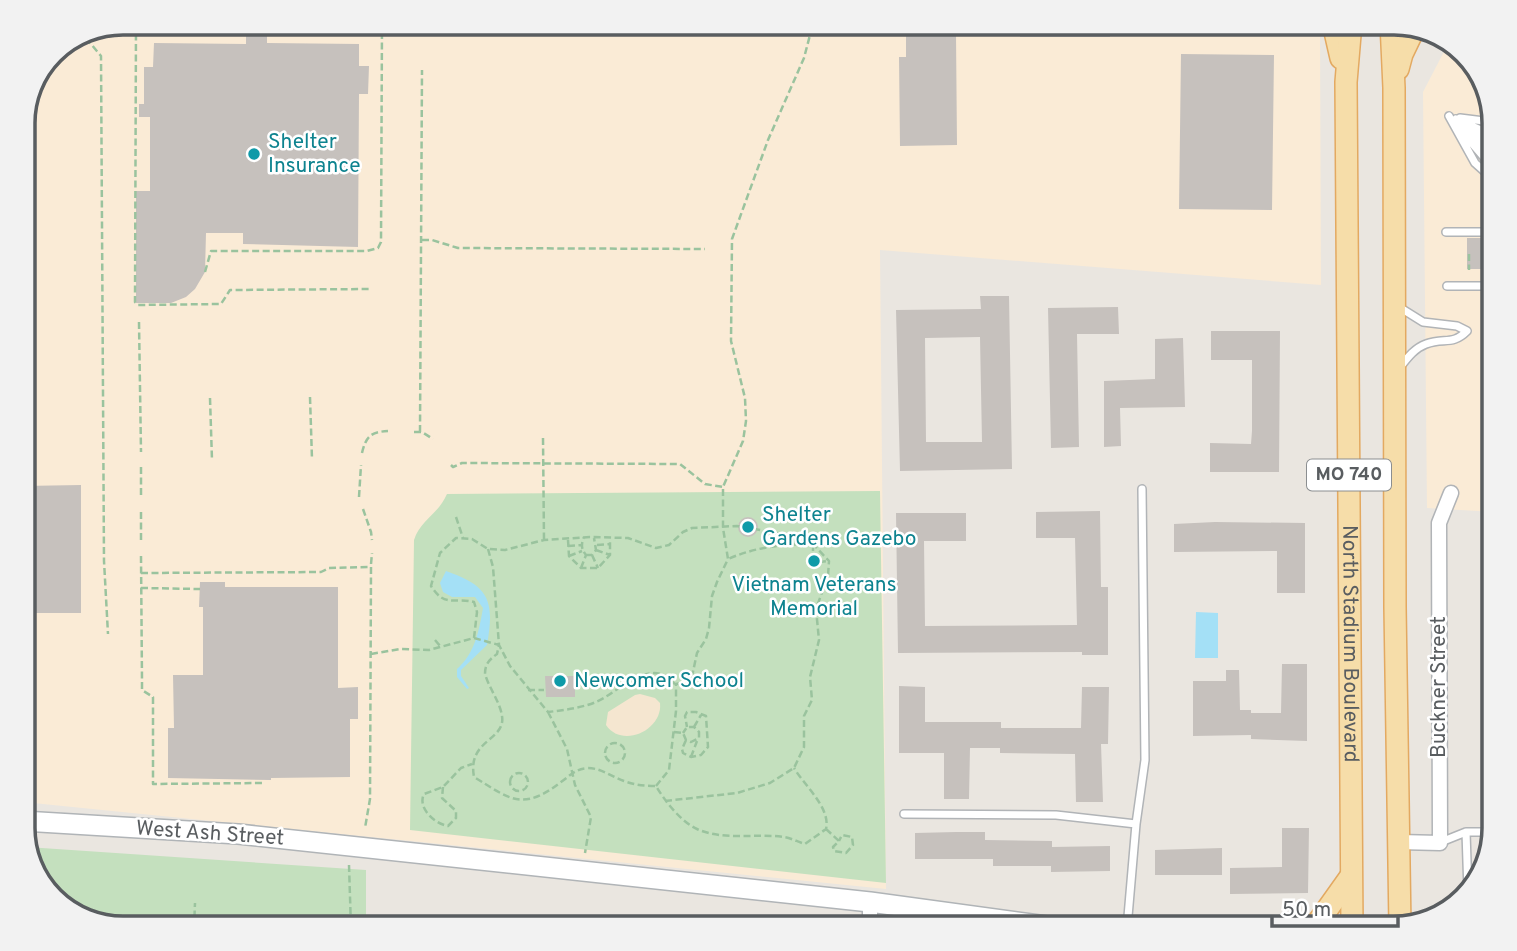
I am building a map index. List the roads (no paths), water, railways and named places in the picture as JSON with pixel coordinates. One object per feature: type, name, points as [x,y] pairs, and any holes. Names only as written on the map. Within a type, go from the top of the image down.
[{"type":"main road","points":[[1336,35],[1346,82]]},
{"type":"main road","name":"North Stadium Boulevard","points":[[1350,35],[1346,82],[1352,916]]},
{"type":"main road","name":"MO 740","points":[[1392,35],[1400,915]]},
{"type":"main road","points":[[1394,88],[1402,54],[1410,37]]},
{"type":"main road","points":[[1323,916],[1351,876]]},
{"type":"street","name":"Buckner Street","points":[[1440,842],[1438,523],[1451,493]]},
{"type":"street","name":"West Ash Street","points":[[35,822],[238,834],[870,902]]},
{"type":"street","points":[[1399,842],[1440,842]]},
{"type":"street","points":[[870,916],[870,902],[973,916]]},
{"type":"lane","points":[[1449,116],[1482,121]]},
{"type":"lane","points":[[1449,116],[1482,131]]},
{"type":"lane","points":[[1449,116],[1482,139]]},
{"type":"lane","points":[[1449,116],[1482,147]]},
{"type":"lane","points":[[1449,116],[1482,155]]},
{"type":"lane","points":[[1449,116],[1475,163],[1482,169]]},
{"type":"lane","points":[[1446,232],[1482,232]]},
{"type":"lane","points":[[1447,286],[1482,286]]},
{"type":"lane","points":[[1395,305],[1423,322],[1457,326],[1466,331],[1458,341],[1423,345],[1395,372]]},
{"type":"lane","points":[[1128,916],[1145,760],[1142,489]]},
{"type":"lane","points":[[904,814],[1056,815],[1136,824]]},
{"type":"lane","points":[[1440,842],[1466,832],[1482,832]]},
{"type":"lane","points":[[1466,832],[1468,875]]},
{"type":"lane","points":[[1467,863],[1474,863]]},
{"type":"water","points":[[446,571],[480,589],[489,606],[487,645],[461,670],[461,676],[469,688],[467,689],[457,677],[457,669],[472,649],[483,608],[475,597],[452,597],[443,592],[440,583]]},
{"type":"water","points":[[1196,612],[1218,613],[1218,658],[1195,658]]},
{"type":"place","name":"Shelter Insurance","points":[[254,154]]},
{"type":"place","name":"Shelter Gardens Gazebo","points":[[748,527]]},
{"type":"place","name":"Vietnam Veterans Memorial","points":[[814,561]]},
{"type":"place","name":"Newcomer School","points":[[560,681]]}]
